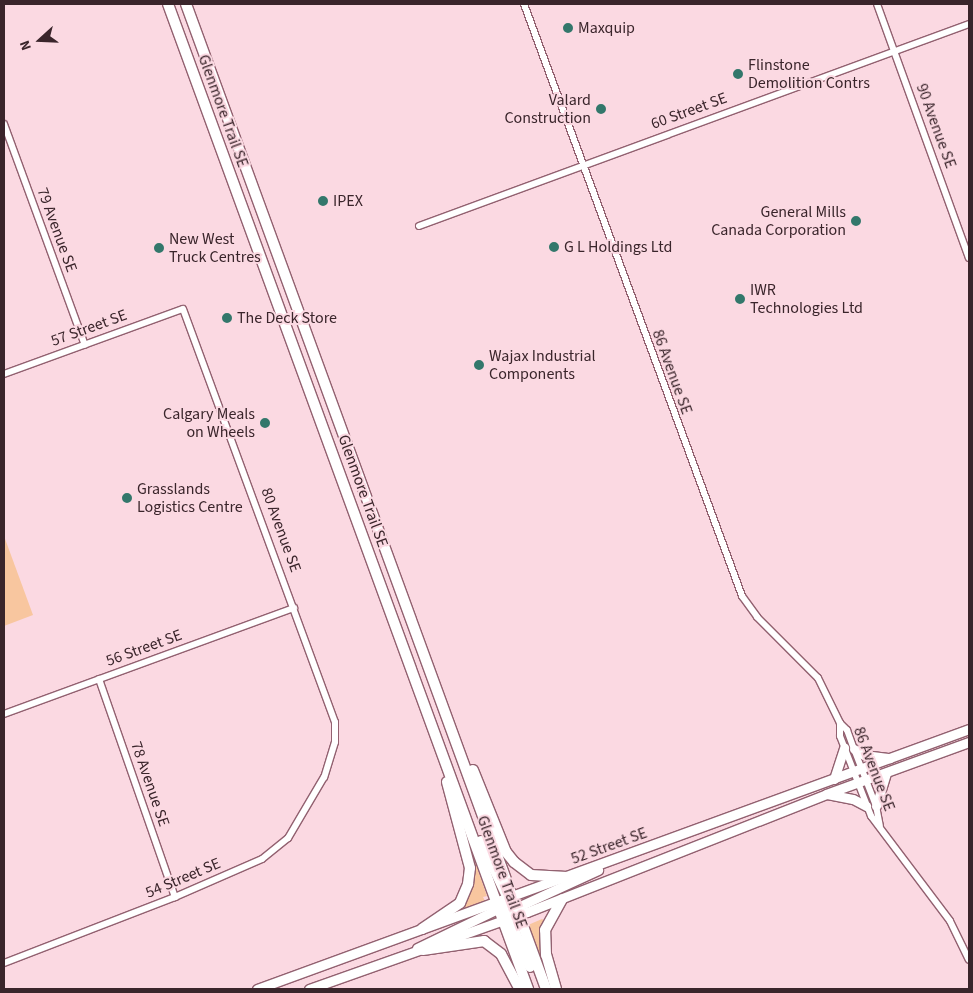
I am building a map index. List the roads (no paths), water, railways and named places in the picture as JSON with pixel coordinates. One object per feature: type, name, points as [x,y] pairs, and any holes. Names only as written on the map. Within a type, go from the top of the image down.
[{"type":"main road","points":[[163,4],[180,36]]},
{"type":"main road","name":"Glenmore Trail SE","points":[[168,4],[463,810],[546,989]]},
{"type":"main road","name":"Glenmore Trail SE","points":[[186,4],[440,700],[508,909],[528,989]]},
{"type":"main road","points":[[440,700],[450,712],[506,852],[521,870],[531,875],[567,877]]},
{"type":"main road","name":"52 Street SE","points":[[309,989],[423,950],[508,909],[567,877],[969,729]]},
{"type":"main road","points":[[422,929],[460,903],[468,884],[470,868],[440,757],[438,742]]},
{"type":"main road","name":"52 Street SE","points":[[257,989],[422,929],[508,909],[562,899],[826,794],[886,774],[969,742]]},
{"type":"main road","points":[[834,779],[844,748]]},
{"type":"main road","points":[[854,749],[864,755],[893,758]]},
{"type":"main road","points":[[876,806],[886,774]]},
{"type":"main road","points":[[826,794],[853,799],[866,806]]},
{"type":"main road","points":[[407,955],[429,940],[587,877],[609,862]]},
{"type":"main road","points":[[556,989],[546,955],[544,930],[562,899]]},
{"type":"main road","points":[[508,909],[539,989]]},
{"type":"main road","points":[[423,950],[484,941],[501,954],[520,989]]},
{"type":"street","name":"86 Avenue SE","points":[[524,4],[581,164],[742,596],[758,617],[818,678],[840,723],[844,748],[858,771]]},
{"type":"street","name":"90 Avenue SE","points":[[877,4],[969,258]]},
{"type":"street","name":"60 Street SE","points":[[419,226],[581,164],[969,24]]},
{"type":"street","name":"79 Avenue SE","points":[[4,124],[85,344]]},
{"type":"street","name":"57 Street SE","points":[[4,374],[183,309]]},
{"type":"street","name":"80 Avenue SE","points":[[183,309],[335,722],[330,764]]},
{"type":"street","name":"56 Street SE","points":[[4,714],[294,608]]},
{"type":"street","name":"78 Avenue SE","points":[[99,679],[175,897]]},
{"type":"street","name":"86 Avenue SE","points":[[840,723],[847,730],[854,749],[858,771],[876,806],[880,826]]},
{"type":"street","name":"54 Street SE","points":[[4,963],[175,897],[262,859],[288,838],[330,764]]},
{"type":"street","name":"86 Avenue SE","points":[[862,782],[866,806],[901,860],[950,921],[969,960]]},
{"type":"place","name":"Maxquip","points":[[568,28]]},
{"type":"place","name":"Flinstone Demolition Contrs","points":[[738,74]]},
{"type":"place","name":"Valard Construction","points":[[601,109]]},
{"type":"place","name":"IPEX","points":[[323,201]]},
{"type":"place","name":"General Mills Canada Corporation","points":[[856,221]]},
{"type":"place","name":"G L Holdings Ltd","points":[[554,247]]},
{"type":"place","name":"New West Truck Centres","points":[[159,248]]},
{"type":"place","name":"IWR Technologies Ltd","points":[[740,299]]},
{"type":"place","name":"The Deck Store","points":[[227,318]]},
{"type":"place","name":"Wajax Industrial Components","points":[[479,365]]},
{"type":"place","name":"Calgary Meals on Wheels","points":[[265,423]]},
{"type":"place","name":"Grasslands Logistics Centre","points":[[127,498]]}]
